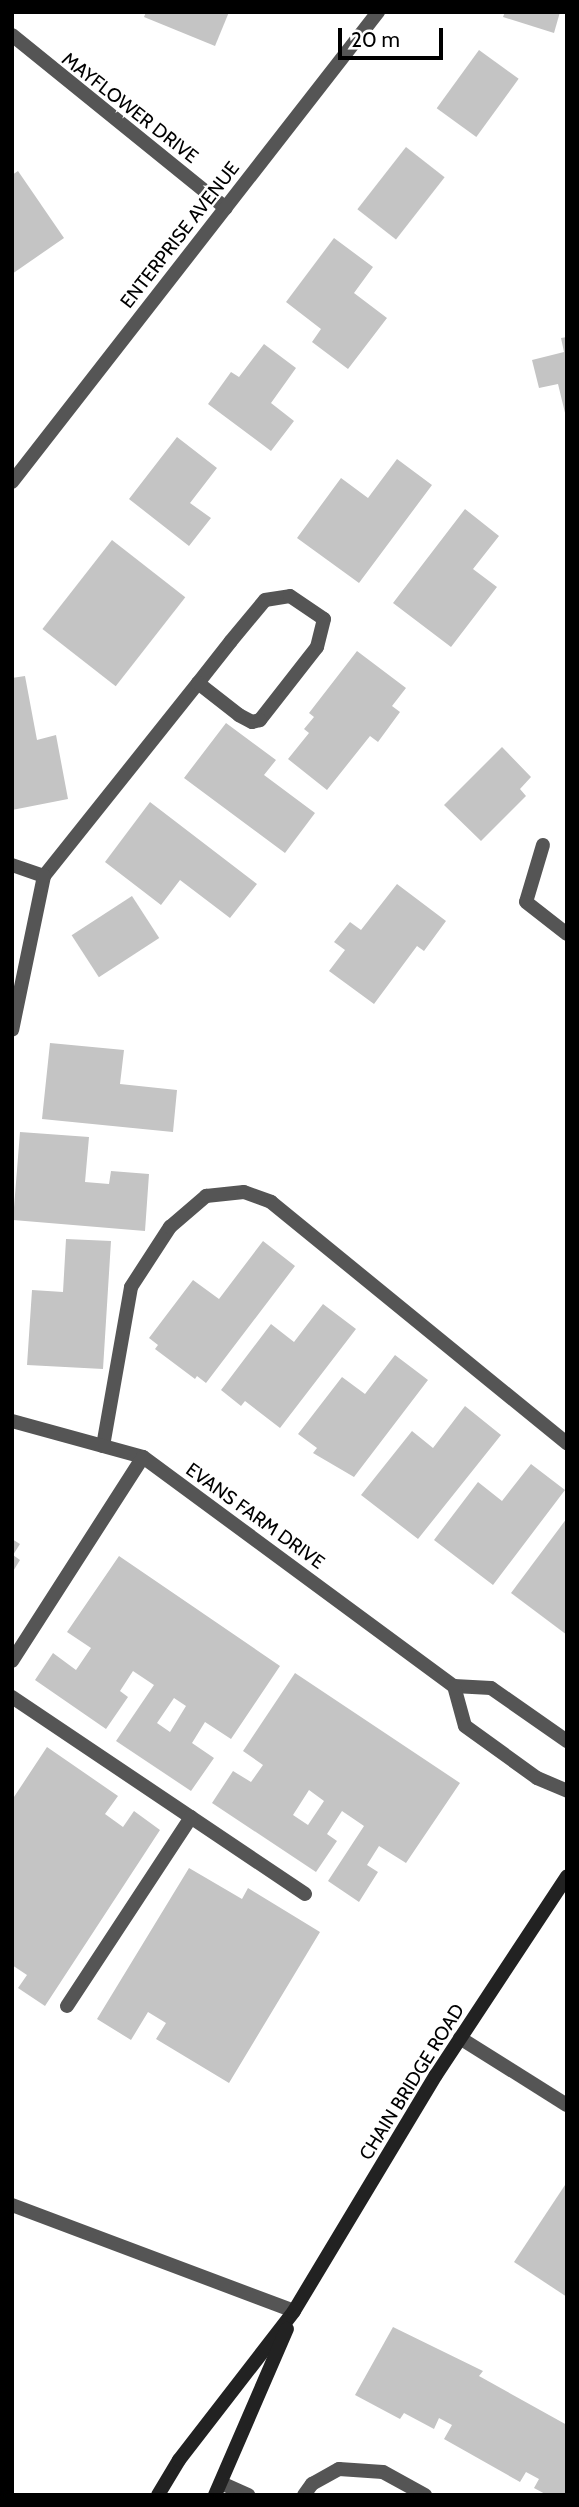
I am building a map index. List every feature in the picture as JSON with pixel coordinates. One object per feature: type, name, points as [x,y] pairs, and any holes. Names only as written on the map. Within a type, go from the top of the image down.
[{"type":"main road","name":"CHAIN BRIDGE ROAD","points":[[159,2495],[179,2460],[294,2311],[460,2038],[567,1876]]},
{"type":"main road","name":"CHAIN BRIDGE ROAD","points":[[218,2489],[294,2311]]},
{"type":"street","name":"ENTERPRISE AVENUE","points":[[12,482],[378,12]]},
{"type":"street","name":"MAYFLOWER DRIVE","points":[[12,35],[226,208]]},
{"type":"street","points":[[12,1031],[44,876],[198,682],[265,600],[290,596],[324,619],[317,647],[260,720],[252,722],[239,715],[198,682]]},
{"type":"street","points":[[543,845],[526,902],[567,934]]},
{"type":"street","points":[[12,865],[44,876]]},
{"type":"street","points":[[103,1446],[131,1287],[170,1227],[206,1196],[244,1192],[271,1202],[567,1443]]},
{"type":"street","name":"EVANS FARM DRIVE","points":[[12,1421],[143,1457],[454,1686]]},
{"type":"street","points":[[12,1661],[143,1457]]},
{"type":"street","points":[[567,1741],[491,1688],[454,1686],[465,1726],[537,1778],[567,1791]]},
{"type":"street","points":[[12,1698],[305,1894]]},
{"type":"street","points":[[67,2006],[191,1817]]},
{"type":"street","points":[[460,2038],[567,2105]]},
{"type":"street","points":[[12,2205],[294,2311]]},
{"type":"street","points":[[304,2495],[312,2484],[339,2469],[383,2472],[425,2495]]},
{"type":"street","points":[[218,2489],[247,2495]]},
{"type":"building","points":[[146,12],[229,12],[215,46],[144,17]]},
{"type":"building","points":[[505,12],[560,12],[554,33],[503,17]]},
{"type":"building","points":[[479,50],[519,79],[476,137],[437,108]]},
{"type":"building","points":[[406,147],[445,177],[396,239],[357,209]]},
{"type":"building","points":[[18,171],[64,238],[12,274],[12,175]]},
{"type":"building","points":[[334,238],[373,267],[354,293],[387,318],[348,369],[312,342],[321,329],[286,302]]},
{"type":"building","points":[[567,337],[566,417],[558,384],[539,388],[532,360],[564,352],[561,338]]},
{"type":"building","points":[[264,344],[296,368],[271,403],[294,421],[271,451],[208,404],[231,372],[239,377]]},
{"type":"building","points":[[177,437],[217,468],[190,503],[211,518],[189,546],[129,499]]},
{"type":"building","points":[[397,459],[432,485],[359,583],[297,538],[341,478],[368,498]]},
{"type":"building","points":[[465,509],[499,536],[473,569],[497,587],[451,647],[393,603]]},
{"type":"building","points":[[112,540],[185,597],[116,686],[42,629]]},
{"type":"building","points":[[357,651],[406,688],[392,706],[400,712],[378,742],[370,736],[327,790],[288,759],[309,733],[304,729],[314,717],[309,713]]},
{"type":"building","points":[[25,676],[37,740],[56,735],[68,799],[12,810],[12,678]]},
{"type":"building","points":[[226,723],[276,760],[264,775],[315,813],[285,853],[184,778]]},
{"type":"building","points":[[502,747],[531,777],[520,789],[526,796],[481,841],[444,805]]},
{"type":"building","points":[[150,802],[257,884],[230,918],[180,880],[161,905],[105,862]]},
{"type":"building","points":[[397,884],[446,921],[424,951],[417,946],[374,1004],[329,971],[345,950],[334,942],[350,922],[361,930]]},
{"type":"building","points":[[132,896],[159,938],[99,977],[72,935]]},
{"type":"building","points":[[50,1043],[124,1050],[120,1084],[177,1090],[173,1132],[42,1119]]},
{"type":"building","points":[[20,1132],[89,1137],[85,1182],[109,1184],[111,1171],[149,1174],[145,1231],[13,1220]]},
{"type":"building","points":[[66,1239],[111,1241],[103,1369],[27,1365],[32,1290],[63,1292]]},
{"type":"building","points":[[263,1241],[295,1266],[206,1383],[197,1376],[195,1379],[155,1349],[158,1345],[149,1338],[193,1280],[219,1299]]},
{"type":"building","points":[[323,1304],[356,1329],[280,1428],[245,1401],[241,1406],[221,1390],[271,1324],[294,1342]]},
{"type":"building","points":[[395,1355],[428,1380],[354,1477],[313,1453],[317,1448],[298,1434],[342,1377],[365,1394]]},
{"type":"building","points":[[465,1406],[501,1435],[418,1539],[361,1495],[412,1431],[433,1448]]},
{"type":"building","points":[[531,1464],[565,1490],[493,1585],[434,1540],[478,1482],[502,1501]]},
{"type":"building","points":[[567,1518],[567,1635],[511,1593]]},
{"type":"building","points":[[12,1539],[20,1544],[13,1555],[20,1560],[12,1573]]},
{"type":"building","points":[[119,1556],[280,1666],[231,1739],[205,1722],[192,1743],[214,1758],[191,1791],[116,1741],[154,1685],[133,1671],[120,1691],[128,1697],[106,1729],[35,1680],[53,1653],[76,1670],[91,1648],[67,1632]],"holes":[[[174,1698],[186,1706],[170,1732],[157,1723]]]},
{"type":"building","points":[[295,1673],[460,1783],[406,1863],[379,1846],[367,1865],[378,1872],[359,1902],[328,1881],[364,1826],[342,1811],[327,1834],[337,1841],[316,1872],[212,1803],[233,1771],[251,1782],[263,1765],[243,1751]],"holes":[[[309,1790],[324,1801],[308,1825],[293,1815]]]},
{"type":"building","points":[[47,1747],[118,1796],[105,1814],[123,1827],[134,1811],[160,1830],[45,2006],[18,1988],[27,1975],[12,1965],[12,1800]]},
{"type":"building","points":[[189,1868],[242,1899],[248,1888],[320,1932],[229,2083],[156,2039],[166,2023],[148,2012],[131,2040],[97,2019]]},
{"type":"building","points":[[567,2182],[567,2297],[514,2262]]},
{"type":"building","points":[[393,2327],[483,2371],[479,2376],[567,2425],[567,2495],[547,2495],[534,2488],[539,2479],[526,2472],[520,2482],[444,2439],[452,2425],[439,2418],[434,2429],[404,2413],[400,2419],[355,2395]]}]
